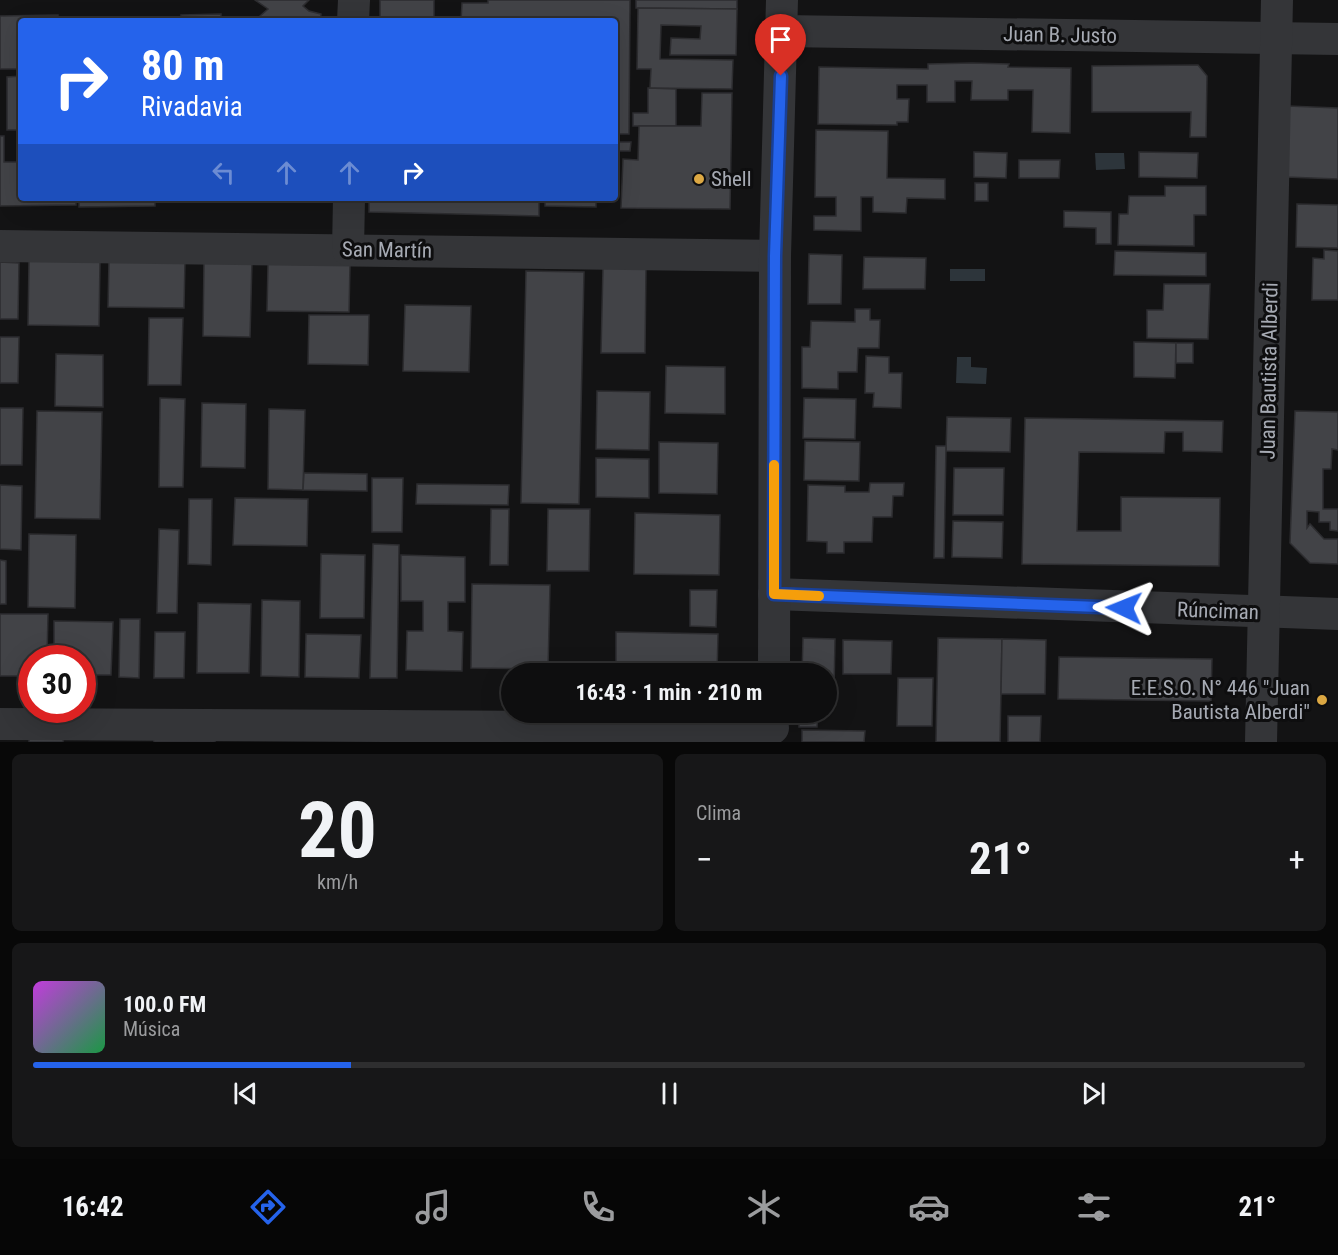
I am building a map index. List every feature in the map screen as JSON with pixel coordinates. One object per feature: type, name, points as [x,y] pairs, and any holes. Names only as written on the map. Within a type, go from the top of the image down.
[{"type":"street","points":[[353,18],[354,0]]},
{"type":"street","points":[[774,663],[775,256],[782,0]]},
{"type":"street","name":"Juan Bautista Alberdi","points":[[1261,742],[1277,0]]},
{"type":"street","name":"Juan B. Justo","points":[[782,31],[1338,39]]},
{"type":"street","points":[[348,250],[350,201]]},
{"type":"street","name":"San Martín","points":[[0,246],[775,256]]},
{"type":"street","name":"Rúnciman","points":[[774,594],[1338,614]]},
{"type":"street","points":[[0,724],[773,728]]},
{"type":"shaded area","points":[[1095,153],[1124,153],[1125,169],[1096,170]]},
{"type":"shaded area","points":[[950,269],[985,269],[985,281],[950,281]]},
{"type":"shaded area","points":[[957,357],[971,357],[971,367],[987,368],[986,384],[956,383]]},
{"type":"building","points":[[255,0],[309,0],[303,6],[309,11],[321,14],[320,18],[262,18],[260,16],[268,9]]},
{"type":"building","points":[[380,0],[434,0],[434,18],[380,18]]},
{"type":"building","points":[[488,0],[630,0],[629,134],[618,134],[618,18],[461,18],[462,3],[488,3]]},
{"type":"building","points":[[636,0],[737,0],[737,9],[636,8]]},
{"type":"building","points":[[638,8],[737,9],[736,55],[670,55],[671,38],[700,39],[701,26],[661,25],[660,59],[733,60],[732,89],[650,88],[651,69],[637,69]]},
{"type":"building","points":[[221,14],[221,18],[181,18],[181,15]]},
{"type":"building","points":[[58,15],[58,18],[18,18],[18,69],[0,69],[0,16]]},
{"type":"building","points":[[928,64],[1009,64],[1008,67],[1071,68],[1070,133],[1032,132],[1033,90],[1008,90],[1008,100],[971,100],[972,81],[955,81],[955,102],[927,102],[927,85],[897,85],[897,99],[909,99],[908,122],[897,122],[897,125],[818,124],[819,67],[928,69]]},
{"type":"building","points":[[1198,65],[1207,76],[1206,137],[1190,137],[1191,112],[1092,112],[1092,66]]},
{"type":"building","points":[[18,76],[18,130],[7,130],[7,77]]},
{"type":"building","points":[[648,88],[676,89],[676,126],[633,126],[633,113],[648,113]]},
{"type":"building","points":[[702,93],[732,93],[730,209],[621,208],[623,159],[638,160],[639,126],[701,126]]},
{"type":"building","points":[[1288,106],[1338,108],[1338,179],[1286,177]]},
{"type":"building","points":[[816,130],[888,131],[887,178],[945,179],[945,199],[907,198],[906,213],[873,212],[873,197],[861,197],[861,231],[814,230],[814,216],[836,216],[836,197],[815,197]]},
{"type":"building","points":[[0,136],[4,136],[4,162],[18,162],[18,201],[76,201],[76,205],[0,206]]},
{"type":"building","points":[[618,142],[631,142],[630,151],[618,151]]},
{"type":"building","points":[[974,152],[1007,153],[1006,178],[974,177]]},
{"type":"building","points":[[1139,152],[1198,153],[1197,178],[1139,177]]},
{"type":"building","points":[[1019,160],[1060,160],[1059,178],[1019,178]]},
{"type":"building","points":[[975,183],[988,183],[988,201],[975,201]]},
{"type":"building","points":[[1165,186],[1206,186],[1206,215],[1194,215],[1194,246],[1118,245],[1119,214],[1128,214],[1129,196],[1165,196]]},
{"type":"building","points":[[79,201],[155,201],[155,206],[79,207]]},
{"type":"building","points":[[369,201],[539,201],[539,216],[369,212]]},
{"type":"building","points":[[545,201],[596,201],[596,207],[545,206]]},
{"type":"building","points":[[1297,204],[1338,205],[1338,248],[1296,247]]},
{"type":"building","points":[[1064,211],[1111,212],[1111,244],[1096,244],[1096,228],[1064,227]]},
{"type":"building","points":[[1324,250],[1338,251],[1338,300],[1312,300],[1313,258],[1324,259]]},
{"type":"building","points":[[1115,251],[1206,253],[1206,276],[1114,275]]},
{"type":"building","points":[[809,254],[842,255],[841,304],[808,304]]},
{"type":"building","points":[[864,257],[926,258],[925,289],[863,289]]},
{"type":"building","points":[[109,259],[185,260],[184,308],[108,307]]},
{"type":"building","points":[[29,260],[100,261],[99,326],[28,325]]},
{"type":"building","points":[[204,260],[252,261],[250,337],[203,336]]},
{"type":"building","points":[[0,262],[19,263],[18,319],[0,319]]},
{"type":"building","points":[[268,264],[350,265],[349,312],[267,311]]},
{"type":"building","points":[[603,267],[646,268],[645,353],[601,353]]},
{"type":"building","points":[[526,271],[584,272],[579,504],[521,503]]},
{"type":"building","points":[[1164,284],[1210,284],[1208,339],[1147,338],[1147,310],[1163,310]]},
{"type":"building","points":[[405,305],[471,306],[469,372],[403,371]]},
{"type":"building","points":[[855,309],[870,309],[870,320],[880,320],[879,348],[858,348],[857,372],[838,372],[838,389],[802,388],[802,347],[810,347],[811,321],[855,322]]},
{"type":"building","points":[[309,315],[369,315],[368,365],[308,364]]},
{"type":"building","points":[[149,318],[183,318],[181,385],[148,385]]},
{"type":"building","points":[[0,337],[19,337],[18,383],[0,383]]},
{"type":"building","points":[[1134,342],[1176,343],[1175,378],[1134,377]]},
{"type":"building","points":[[1176,343],[1193,343],[1193,363],[1176,363]]},
{"type":"building","points":[[56,354],[103,355],[103,407],[55,406]]},
{"type":"building","points":[[866,356],[889,357],[889,373],[902,373],[901,408],[873,407],[874,393],[865,393]]},
{"type":"building","points":[[666,366],[725,367],[725,414],[665,413]]},
{"type":"building","points":[[597,391],[650,392],[649,450],[596,449]]},
{"type":"building","points":[[160,398],[185,399],[183,487],[159,487]]},
{"type":"building","points":[[804,398],[856,399],[855,439],[803,438]]},
{"type":"building","points":[[202,403],[246,404],[245,468],[201,467]]},
{"type":"building","points":[[0,408],[23,408],[22,465],[0,465]]},
{"type":"building","points":[[269,409],[305,410],[303,490],[268,489]]},
{"type":"building","points":[[37,411],[102,412],[100,519],[35,518]]},
{"type":"building","points":[[1295,411],[1338,412],[1338,450],[1332,449],[1331,469],[1323,469],[1323,509],[1338,509],[1338,531],[1330,530],[1330,522],[1319,522],[1319,512],[1307,511],[1307,528],[1310,524],[1324,539],[1338,539],[1338,564],[1310,563],[1290,543]]},
{"type":"building","points":[[947,417],[1011,418],[1010,452],[946,451]]},
{"type":"building","points":[[1025,418],[1223,421],[1222,452],[1183,451],[1183,432],[1165,432],[1164,453],[1079,452],[1077,531],[1121,531],[1121,497],[1220,498],[1219,566],[1022,564]]},
{"type":"building","points":[[805,441],[860,442],[859,481],[804,480]]},
{"type":"building","points":[[659,442],[718,443],[717,494],[659,493]]},
{"type":"building","points":[[936,446],[946,446],[944,558],[934,558]]},
{"type":"building","points":[[596,458],[649,459],[649,498],[596,497]]},
{"type":"building","points":[[954,468],[1004,468],[1003,515],[953,515]]},
{"type":"building","points":[[304,473],[367,474],[367,491],[303,490]]},
{"type":"building","points":[[372,478],[403,478],[402,532],[372,532]]},
{"type":"building","points":[[870,483],[904,483],[903,496],[893,496],[892,517],[873,517],[872,542],[844,542],[844,553],[827,553],[827,542],[807,541],[808,485],[845,486],[845,492],[869,492]]},
{"type":"building","points":[[417,484],[509,485],[508,505],[416,504]]},
{"type":"building","points":[[0,485],[22,486],[21,550],[0,549]]},
{"type":"building","points":[[235,498],[308,499],[307,546],[233,545]]},
{"type":"building","points":[[189,499],[212,499],[211,565],[188,564]]},
{"type":"building","points":[[491,509],[509,509],[508,565],[490,565]]},
{"type":"building","points":[[548,509],[590,509],[589,571],[547,571]]},
{"type":"building","points":[[635,513],[720,515],[719,575],[634,574]]},
{"type":"building","points":[[953,521],[1003,522],[1002,558],[952,557]]},
{"type":"building","points":[[159,529],[179,530],[177,613],[157,613]]},
{"type":"building","points":[[29,534],[76,535],[75,608],[28,607]]},
{"type":"building","points":[[373,544],[399,545],[397,678],[370,678]]},
{"type":"building","points":[[321,554],[365,555],[364,618],[320,618]]},
{"type":"building","points":[[401,555],[465,557],[465,602],[448,602],[448,631],[463,632],[462,671],[406,670],[407,631],[423,631],[423,601],[401,601]]},
{"type":"building","points":[[0,560],[6,561],[6,604],[0,604]]},
{"type":"building","points":[[472,584],[550,585],[548,663],[501,663],[501,668],[471,668]]},
{"type":"building","points":[[690,590],[717,590],[716,627],[690,626]]},
{"type":"building","points":[[262,600],[300,601],[299,677],[261,676]]},
{"type":"building","points":[[198,603],[251,604],[249,673],[197,673]]},
{"type":"building","points":[[0,614],[48,614],[47,645],[18,645],[18,676],[0,676]]},
{"type":"building","points":[[120,619],[140,619],[139,678],[119,677]]},
{"type":"building","points":[[54,621],[113,622],[111,675],[96,675],[96,645],[54,645]]},
{"type":"building","points":[[155,632],[185,632],[184,678],[154,678]]},
{"type":"building","points":[[616,632],[718,634],[717,663],[616,663]]},
{"type":"building","points":[[306,634],[361,635],[359,678],[305,677]]},
{"type":"building","points":[[803,638],[835,639],[835,663],[802,663]]},
{"type":"building","points":[[938,638],[1002,639],[1000,742],[936,742]]},
{"type":"building","points":[[1002,639],[1046,640],[1045,694],[1001,694]]},
{"type":"building","points":[[843,640],[892,641],[891,674],[843,674]]},
{"type":"building","points":[[1059,657],[1212,659],[1211,701],[1058,699]]},
{"type":"building","points":[[898,678],[933,678],[932,726],[897,726]]},
{"type":"building","points":[[1008,716],[1041,716],[1040,742],[1008,742]]},
{"type":"building","points":[[799,723],[817,723],[817,727],[799,727]]},
{"type":"building","points":[[802,730],[865,731],[864,742],[802,742]]},
{"type":"building","points":[[154,736],[215,737],[215,742],[154,742]]},
{"type":"building","points":[[29,739],[63,739],[63,742],[29,742]]},
{"type":"slow traffic","points":[[774,465],[774,594],[819,596]]},
{"type":"place","name":"Shell","points":[[699,179]]},
{"type":"place","name":"E.E.S.O. N° 446 \"Juan Bautista Alberdi\"","points":[[1322,700]]},
{"type":"route","points":[[781,76],[775,256],[774,594],[1124,608]]}]
